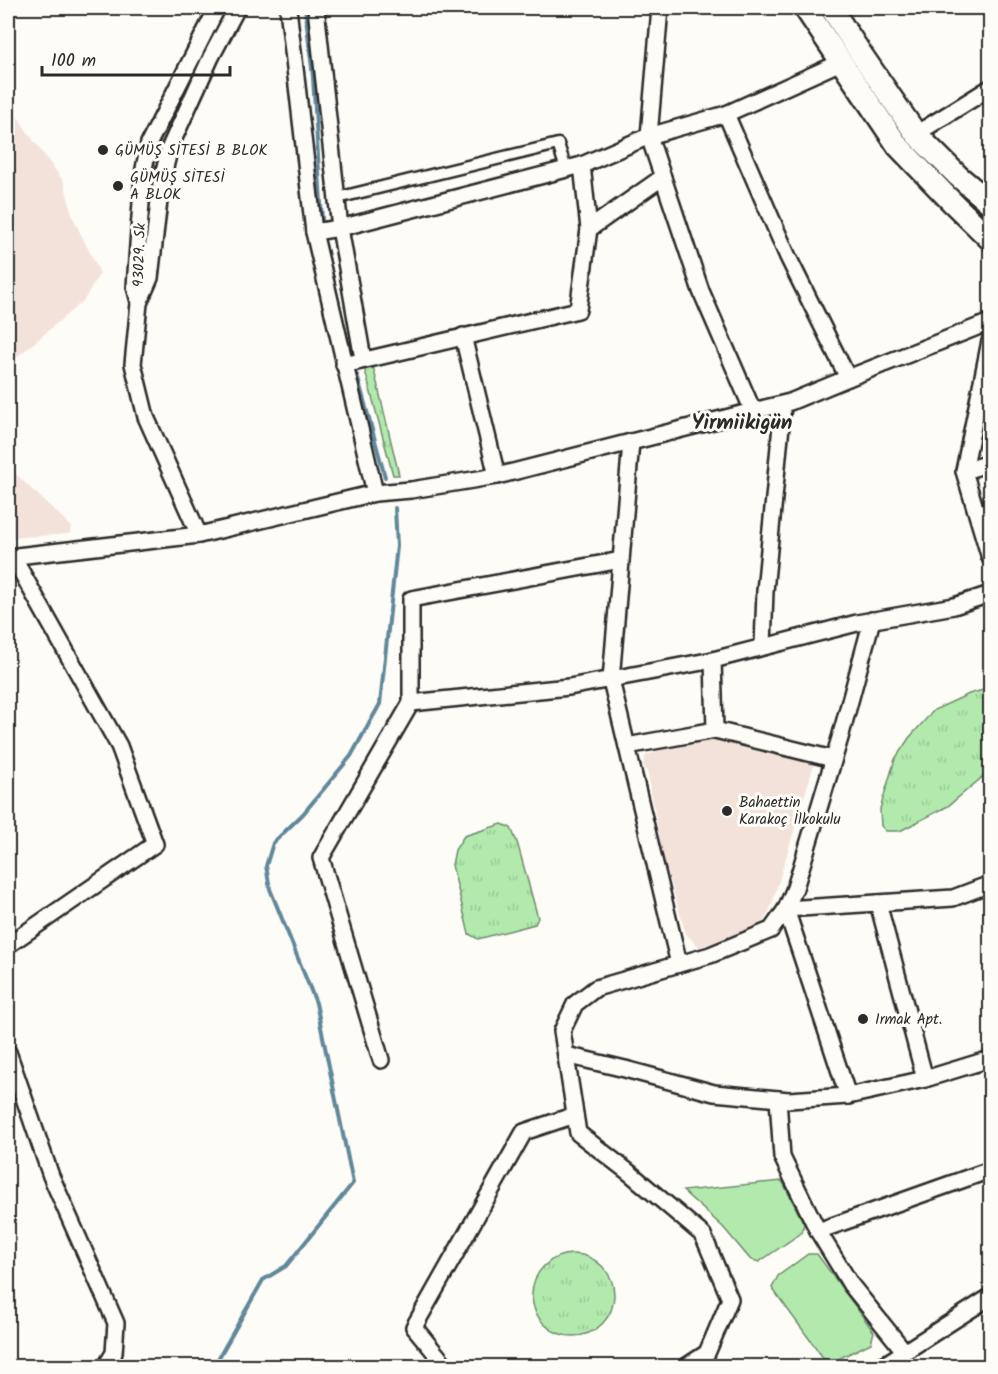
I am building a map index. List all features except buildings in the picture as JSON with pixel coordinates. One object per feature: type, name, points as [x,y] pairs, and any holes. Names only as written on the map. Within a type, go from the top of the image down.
[{"type":"main road","points":[[805,8],[898,146],[990,239]]},
{"type":"main road","points":[[831,8],[916,134],[958,176],[990,203]]},
{"type":"street","name":"93029. Sk","points":[[139,303],[135,287],[143,174],[149,143],[217,8]]},
{"type":"street","name":"93029. Sk","points":[[199,535],[146,417],[133,363],[139,303],[150,278],[161,184],[170,147],[211,57],[237,8]]},
{"type":"street","points":[[288,8],[314,232],[375,493]]},
{"type":"street","points":[[316,8],[340,228],[363,360]]},
{"type":"street","points":[[660,8],[649,136],[701,291],[753,411]]},
{"type":"street","points":[[196,50],[211,57]]},
{"type":"street","points":[[314,232],[340,228],[582,165],[649,136],[726,114],[841,62]]},
{"type":"street","points":[[916,134],[990,88]]},
{"type":"street","points":[[726,114],[788,256],[848,378]]},
{"type":"street","points":[[337,198],[558,144],[566,169]]},
{"type":"street","points":[[146,157],[167,161]]},
{"type":"street","points":[[344,365],[578,310],[590,229],[582,165]]},
{"type":"street","points":[[590,229],[663,177]]},
{"type":"street","points":[[8,945],[155,844],[119,746],[10,557],[199,535],[375,493],[411,490],[497,476],[783,405],[990,322]]},
{"type":"street","points":[[464,336],[497,476]]},
{"type":"street","points":[[990,341],[964,471],[990,558]]},
{"type":"street","points":[[764,646],[765,591],[783,405]]},
{"type":"street","points":[[631,442],[611,680],[679,964]]},
{"type":"street","points":[[964,471],[990,463]]},
{"type":"street","points":[[381,1060],[321,858],[411,704],[411,598],[621,560]]},
{"type":"street","points":[[411,704],[569,687],[611,680],[713,660],[872,620],[954,606],[990,594]]},
{"type":"street","points":[[687,1366],[707,1353],[730,1299],[703,1235],[578,1133],[562,1031],[574,1004],[596,988],[710,955],[771,930],[786,909],[795,888],[872,620]]},
{"type":"street","points":[[713,660],[716,730]]},
{"type":"street","points":[[627,746],[716,730],[833,759]]},
{"type":"street","points":[[786,909],[952,898],[990,884]]},
{"type":"street","points":[[878,903],[925,1079]]},
{"type":"street","points":[[786,909],[848,1096]]},
{"type":"street","points":[[8,1052],[51,1176],[116,1323],[114,1353],[106,1366]]},
{"type":"street","points":[[566,1055],[714,1093],[789,1100],[848,1096],[925,1079],[990,1059]]},
{"type":"street","points":[[778,1099],[782,1157],[818,1231],[851,1285],[905,1352]]},
{"type":"street","points":[[446,1366],[414,1327],[524,1132],[575,1115]]},
{"type":"street","points":[[818,1231],[990,1170]]},
{"type":"street","points":[[885,1365],[990,1297]]},
{"type":"shaded area","points":[[8,102],[64,182],[73,218],[100,273],[84,300],[8,365]]},
{"type":"shaded area","points":[[8,467],[72,527],[69,534],[8,538]]},
{"type":"shaded area","name":"Bahaettin Karakoç İlkokulu","points":[[705,737],[804,755],[814,764],[774,897],[761,925],[755,930],[699,947],[686,934],[661,849],[648,774],[643,765],[646,755]]},
{"type":"green space","points":[[373,366],[399,475],[393,475],[364,367]]},
{"type":"green space","points":[[990,688],[990,767],[986,774],[948,806],[900,831],[886,831],[881,826],[880,809],[895,759],[909,738],[934,710],[969,694]]},
{"type":"green space","points":[[502,824],[511,828],[517,842],[538,918],[535,924],[478,939],[469,934],[452,865],[455,850],[464,836]]},
{"type":"green space","points":[[782,1181],[804,1224],[801,1233],[759,1262],[750,1259],[723,1227],[683,1191]]},
{"type":"green space","points":[[573,1254],[589,1257],[602,1266],[611,1279],[614,1295],[611,1311],[602,1324],[589,1333],[573,1336],[557,1333],[544,1324],[535,1311],[532,1295],[535,1279],[544,1266],[557,1257]]},
{"type":"green space","points":[[808,1254],[817,1254],[874,1332],[871,1343],[834,1361],[824,1359],[772,1288],[778,1276]]},
{"type":"waterway","points":[[305,8],[313,77],[322,220]]},
{"type":"waterway","points":[[325,244],[349,348]]},
{"type":"waterway","points":[[357,375],[385,477]]},
{"type":"waterway","points":[[214,1366],[263,1280],[286,1266],[353,1183],[316,1003],[270,889],[266,866],[273,843],[303,814],[351,756],[380,704],[397,546],[395,508]]},
{"type":"place","name":"GÜMÜŞ SİTESİ B BLOK","points":[[103,150]]},
{"type":"place","name":"GÜMÜŞ SİTESİ A BLOK","points":[[118,186]]},
{"type":"place","name":"Bahaettin Karakoç İlkokulu","points":[[727,811]]},
{"type":"place","name":"Irmak Apt.","points":[[863,1019]]},
{"type":"district","name":"Yirmiikigün","points":[[742,422]]}]
